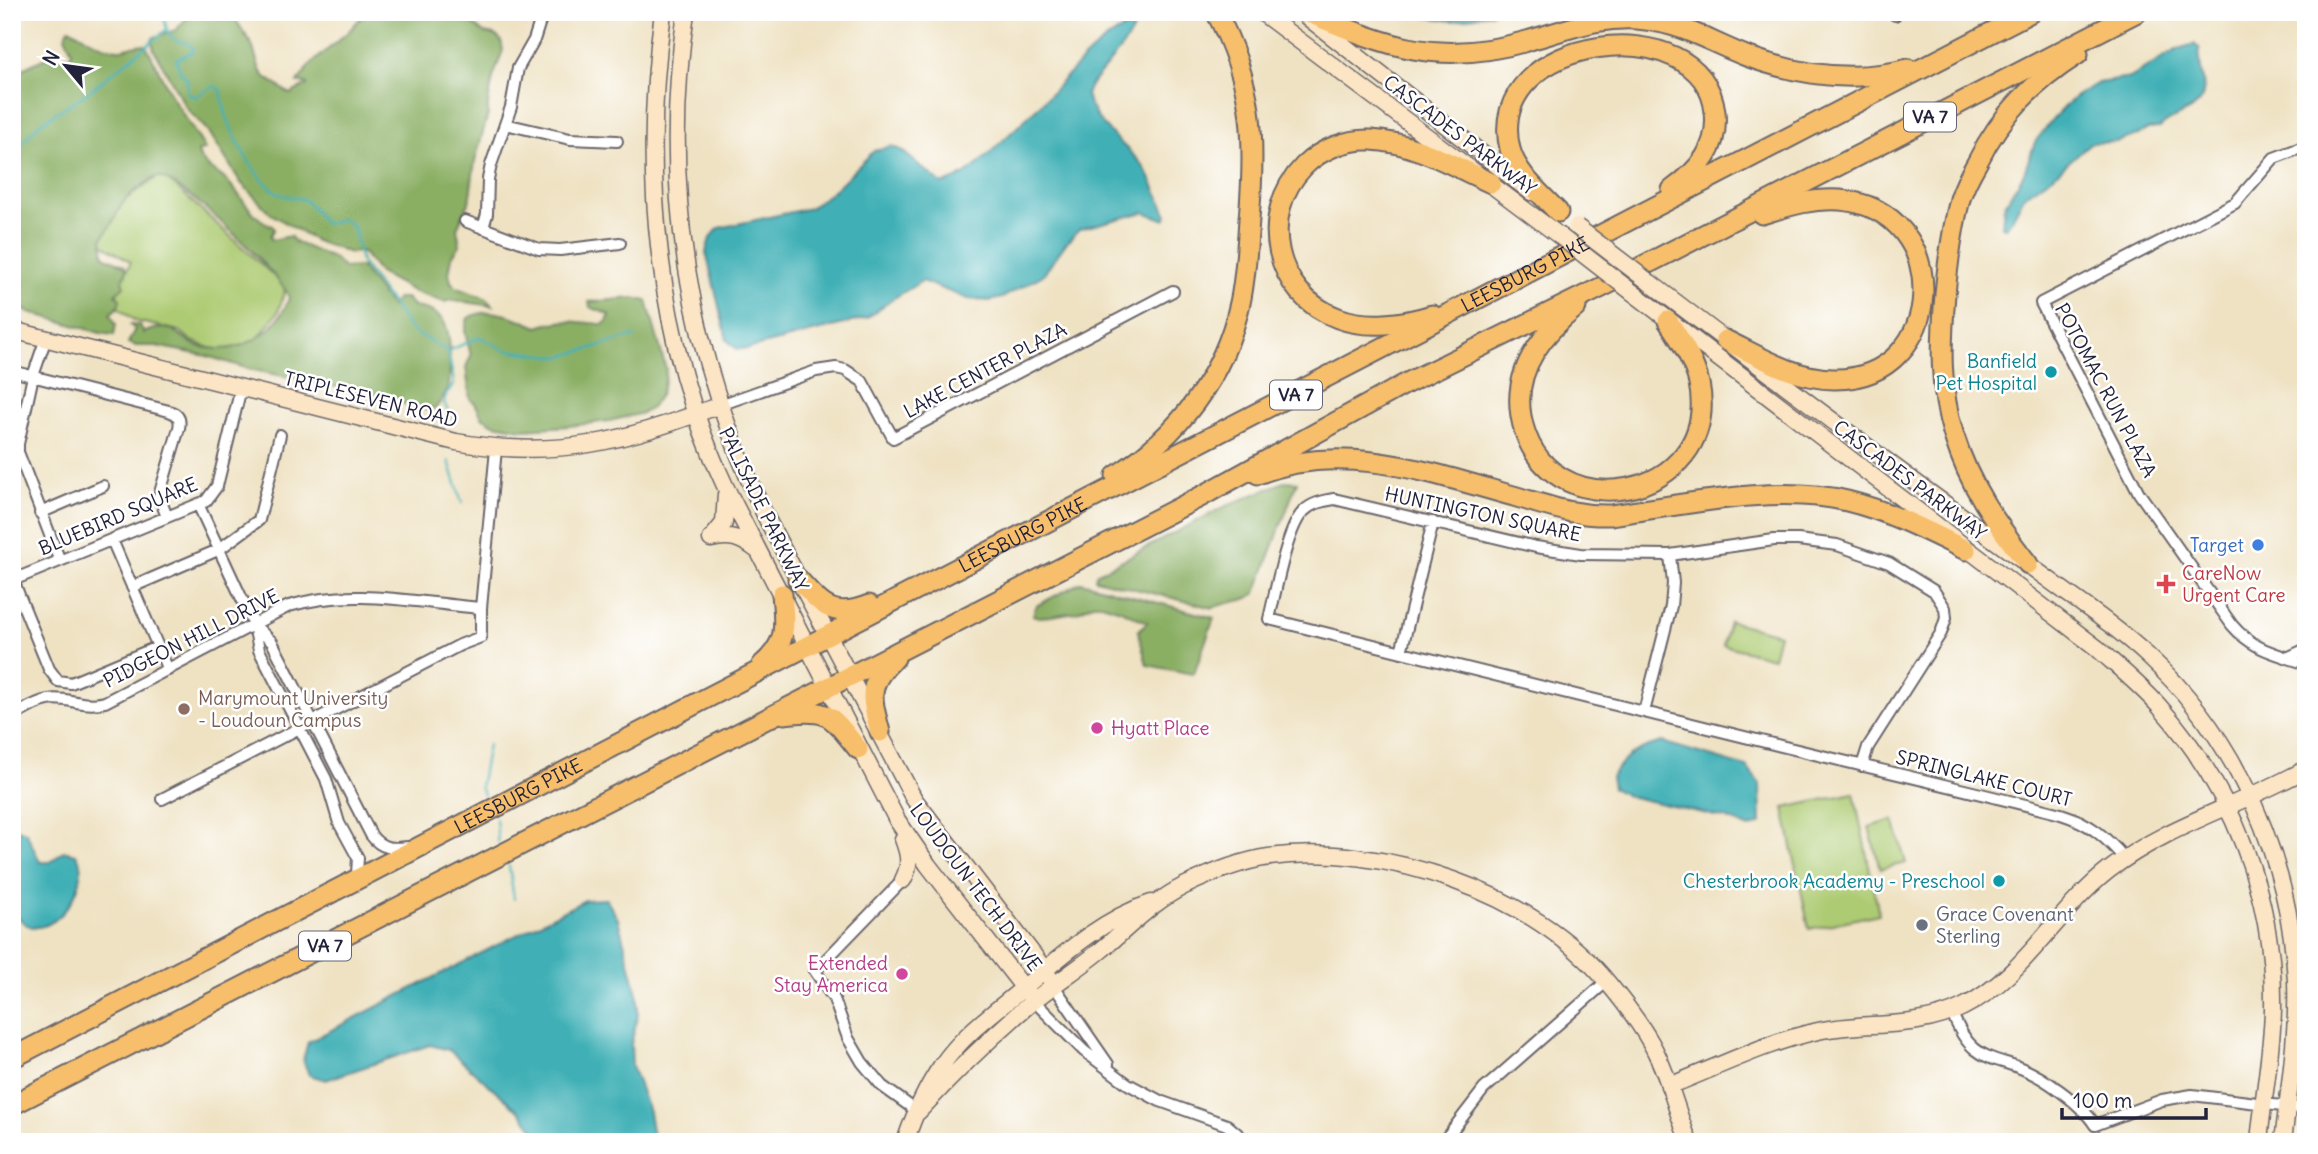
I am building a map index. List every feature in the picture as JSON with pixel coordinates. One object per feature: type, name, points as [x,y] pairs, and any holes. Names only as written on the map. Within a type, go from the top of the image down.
[{"type":"highway","points":[[1036,528],[1132,466],[1171,433],[1200,397],[1233,330],[1244,281],[1253,133],[1243,76],[1228,34],[1216,12]]},
{"type":"highway","points":[[1303,12],[1377,42],[1429,52],[1460,54],[1527,41],[1605,20],[1647,20],[1688,29],[1767,63],[1839,76],[1876,76],[1905,70],[1936,62],[1973,42]]},
{"type":"highway","name":"LEESBURG PIKE","points":[[12,1059],[435,837],[809,647],[939,577],[1630,222],[2031,12]]},
{"type":"highway","name":"VA 7","points":[[12,1105],[1202,496],[1407,383],[2137,12]]},
{"type":"highway","points":[[2028,564],[1989,514],[1979,495],[1954,437],[1943,397],[1941,344],[1953,231],[1961,197],[1969,178],[1983,149],[2013,106],[2054,70],[2143,12]]},
{"type":"highway","points":[[1558,212],[1523,174],[1510,149],[1509,119],[1518,93],[1527,80],[1542,67],[1558,59],[1611,48],[1649,48],[1682,59],[1704,81],[1715,106],[1716,128],[1710,149],[1699,167],[1630,222]]},
{"type":"highway","points":[[1489,294],[1405,322],[1369,323],[1339,318],[1311,303],[1289,278],[1279,254],[1276,226],[1278,210],[1286,189],[1307,163],[1340,144],[1358,141],[1384,142],[1414,149],[1491,183]]},
{"type":"highway","points":[[1724,224],[1809,201],[1842,200],[1863,204],[1890,219],[1905,234],[1920,262],[1924,293],[1921,314],[1908,342],[1885,364],[1857,377],[1811,377],[1782,368],[1725,340]]},
{"type":"highway","points":[[1602,286],[1565,316],[1542,340],[1533,353],[1521,387],[1522,418],[1533,448],[1553,471],[1571,483],[1601,491],[1622,491],[1643,486],[1670,470],[1689,445],[1700,416],[1699,384],[1689,356],[1668,321]]},
{"type":"highway","points":[[1202,496],[1265,471],[1294,464],[1338,460],[1369,461],[1415,468],[1559,511],[1590,516],[1764,495],[1807,495],[1843,500],[1894,515],[1966,550]]},
{"type":"highway","points":[[798,579],[820,603],[846,612],[939,577]]},
{"type":"highway","points":[[746,678],[775,654],[780,646],[785,630],[782,594]]},
{"type":"highway","points":[[880,732],[872,701],[873,686],[885,667],[907,647]]},
{"type":"highway","points":[[769,716],[811,710],[822,713],[840,726],[858,749]]},
{"type":"main road","name":"PALISADE PARKWAY","points":[[663,12],[653,134],[656,226],[663,281],[686,383],[726,488],[827,686]]},
{"type":"main road","name":"PALISADE PARKWAY","points":[[686,12],[675,136],[680,221],[697,323],[720,405],[749,483],[850,676]]},
{"type":"main road","name":"CASCADES PARKWAY","points":[[1261,12],[1562,237],[2097,648],[2146,691],[2194,750],[2212,777],[2248,856],[2264,912],[2270,951],[2272,1027],[2259,1142]]},
{"type":"main road","name":"CASCADES PARKWAY","points":[[1303,12],[1577,228],[1887,462],[2114,627],[2163,670],[2212,729],[2251,795],[2284,897],[2294,957],[2296,1022],[2283,1142]]},
{"type":"main road","name":"TRIPLESEVEN ROAD","points":[[12,330],[456,442],[496,449],[554,450],[597,445],[635,436],[720,405]]},
{"type":"main road","points":[[726,488],[726,517],[711,540],[723,536],[735,537],[758,550]]},
{"type":"main road","name":"LOUDOUN TECH DRIVE","points":[[850,676],[914,799],[1055,986]]},
{"type":"main road","name":"LOUDOUN TECH DRIVE","points":[[827,686],[897,820],[1034,1001]]},
{"type":"main road","points":[[1669,1086],[1792,1038],[1832,1029],[1913,1022],[1951,1012],[1978,999],[2022,962],[2072,904],[2125,859],[2306,769]]},
{"type":"main road","points":[[897,820],[910,860],[903,880],[924,877],[944,885]]},
{"type":"main road","points":[[905,1142],[927,1088],[943,1063],[966,1036],[1081,942],[1127,911],[1160,900],[1197,880],[1260,859],[1304,854],[1375,859],[1463,884],[1514,905],[1572,944],[1607,981],[1651,1044],[1689,1142]]},
{"type":"main road","points":[[918,1112],[958,1069],[1034,1001],[1160,900]]},
{"type":"street","points":[[483,228],[487,214],[491,165],[505,124],[518,68],[534,40],[543,12]]},
{"type":"street","points":[[505,124],[570,139],[617,141]]},
{"type":"street","name":"POTOMAC RUN PLAZA","points":[[2306,146],[2274,158],[2235,203],[2041,303],[2133,483],[2237,631],[2268,653],[2289,656],[2306,664]]},
{"type":"street","points":[[465,221],[539,249],[560,250],[621,243]]},
{"type":"street","name":"LAKE CENTER PLAZA","points":[[720,405],[816,372],[845,370],[862,381],[893,438],[1172,290]]},
{"type":"street","points":[[46,338],[33,376],[18,452],[60,561]]},
{"type":"street","points":[[12,371],[177,415],[179,428],[159,496],[167,517]]},
{"type":"street","name":"BLUEBIRD SQUARE","points":[[13,579],[206,501],[216,490],[241,388]]},
{"type":"street","points":[[132,587],[218,550],[258,520],[280,435]]},
{"type":"street","points":[[162,799],[312,720],[481,637],[481,608],[496,449]]},
{"type":"street","points":[[40,513],[103,486]]},
{"type":"street","name":"HUNTINGTON SQUARE","points":[[1334,499],[1570,553],[1607,556],[1670,555],[1763,540],[1819,542],[1867,553],[1889,563],[1934,591],[1945,608],[1944,625],[1868,747],[1862,766],[1269,619],[1293,526],[1304,511],[1313,505],[1334,499]]},
{"type":"street","points":[[198,505],[254,625],[259,650],[326,779],[339,823],[358,858],[357,873],[349,883]]},
{"type":"street","points":[[1401,652],[1433,522]]},
{"type":"street","points":[[112,540],[168,670]]},
{"type":"street","points":[[1644,712],[1671,606],[1673,583],[1670,555]]},
{"type":"street","points":[[13,579],[49,669],[58,681],[71,683],[157,647]]},
{"type":"street","name":"PIDGEON HILL DRIVE","points":[[12,718],[49,699],[86,705],[105,702],[289,606],[330,596],[481,608]]},
{"type":"street","points":[[254,625],[272,642],[375,841],[389,848],[397,848],[435,837]]},
{"type":"street","points":[[2289,656],[2306,649]]},
{"type":"street","name":"SPRINGLAKE COURT","points":[[1862,766],[2077,818],[2101,833],[2125,859]]},
{"type":"street","points":[[903,880],[815,971],[834,999],[848,1038],[862,1062],[882,1086],[918,1112]]},
{"type":"street","points":[[1443,1142],[1484,1089],[1607,981]]},
{"type":"street","points":[[1055,986],[1114,1072]]},
{"type":"street","points":[[1034,1001],[1084,1051],[1144,1094],[1227,1125],[1247,1142]]},
{"type":"street","points":[[1951,1012],[1960,1033],[1977,1051],[1989,1058],[2031,1072],[2083,1110],[2095,1125],[2177,1096],[2208,1096],[2306,1109]]},
{"type":"green space","points":[[176,12],[232,14],[252,45],[265,77],[290,94],[307,85],[297,83],[310,65],[348,32],[366,12],[451,12],[484,33],[495,35],[501,40],[503,50],[493,78],[469,203],[457,228],[460,245],[452,257],[449,273],[451,282],[457,288],[485,298],[493,306],[452,300],[444,302],[415,292],[379,273],[364,254],[350,253],[316,241],[271,214],[241,183],[209,132],[187,109],[154,50],[154,37],[176,30],[186,19],[187,15]]},
{"type":"green space","points":[[69,28],[111,48],[146,45],[172,97],[204,147],[205,150],[198,151],[202,161],[229,183],[258,218],[272,226],[272,240],[290,236],[295,242],[335,259],[343,268],[361,267],[391,306],[397,298],[406,298],[414,307],[434,312],[440,317],[449,338],[450,380],[445,395],[435,409],[428,410],[351,390],[249,369],[207,356],[128,343],[135,329],[130,325],[140,325],[144,333],[170,329],[198,346],[213,349],[240,346],[264,333],[283,311],[289,298],[270,270],[229,229],[186,192],[157,177],[128,197],[102,238],[104,256],[124,265],[127,270],[122,281],[124,286],[115,294],[120,299],[118,307],[110,314],[116,324],[114,335],[12,307],[12,173],[19,160],[18,155],[12,151],[12,74],[47,57],[70,56],[72,52],[65,36]]},
{"type":"green space","points":[[162,174],[286,287],[278,312],[255,342],[224,353],[192,341],[180,331],[135,321],[117,307],[117,292],[131,262],[96,240],[111,209]]},
{"type":"green space","points":[[634,298],[647,301],[666,369],[660,395],[651,408],[643,413],[609,421],[522,429],[494,424],[482,417],[470,399],[466,367],[471,356],[465,331],[468,318],[476,314],[494,313],[538,327],[563,322],[602,324],[606,323],[610,315],[590,307],[589,302]]},
{"type":"green space","points":[[1286,481],[1297,482],[1256,593],[1252,596],[1213,608],[1095,579],[1096,574],[1222,508]]},
{"type":"green space","points":[[1081,582],[1214,618],[1195,671],[1192,674],[1147,665],[1138,631],[1147,622],[1121,610],[1093,604],[1076,612],[1039,617],[1033,615],[1036,606]]},
{"type":"green space","points":[[1729,621],[1779,634],[1773,658],[1723,645]]},
{"type":"green space","points":[[1854,793],[1879,914],[1809,929],[1784,808]]},
{"type":"green space","points":[[1894,820],[1906,863],[1880,869],[1869,827]]},
{"type":"water","points":[[1391,12],[1494,12],[1453,21]]},
{"type":"water","points":[[1138,22],[1123,46],[1089,87],[1086,95],[1100,122],[1146,171],[1167,215],[1165,220],[1144,212],[1080,229],[1043,275],[1002,298],[989,301],[968,299],[922,281],[867,318],[747,349],[737,349],[727,340],[706,252],[710,238],[719,228],[810,208],[833,191],[874,151],[891,146],[901,150],[942,184],[958,178],[973,169],[1097,47],[1109,37]]},
{"type":"water","points":[[2194,44],[2200,49],[2204,88],[2201,100],[2196,106],[2160,128],[2148,129],[2117,142],[2090,143],[2053,176],[2024,196],[2011,221],[2005,227],[2002,226],[2004,206],[2024,173],[2035,142],[2058,113],[2075,97],[2098,83],[2130,78],[2178,49]]},
{"type":"water","points":[[1662,742],[1747,767],[1760,784],[1761,823],[1750,828],[1728,819],[1628,796],[1613,788],[1611,777],[1627,758],[1638,750]]},
{"type":"water","points":[[12,827],[26,832],[40,862],[51,862],[63,851],[76,854],[81,867],[80,882],[74,897],[54,921],[41,927],[29,926],[12,908]]},
{"type":"water","points":[[606,899],[618,919],[638,997],[638,1015],[631,1044],[632,1066],[649,1112],[654,1142],[544,1142],[521,1113],[449,1050],[430,1045],[326,1080],[309,1075],[303,1060],[308,1042],[585,900]]},
{"type":"waterway","points":[[163,12],[172,37],[192,47],[192,52],[176,59],[181,73],[187,78],[188,94],[195,97],[214,86],[221,90],[233,132],[258,174],[278,193],[307,202],[326,224],[344,219],[354,228],[361,262],[412,331],[448,351],[454,383],[444,403],[452,418]]},
{"type":"waterway","points":[[1138,22],[1147,12]]},
{"type":"waterway","points":[[12,155],[39,124],[87,93],[166,30]]},
{"type":"waterway","points":[[448,351],[480,337],[505,350],[560,357],[635,336]]},
{"type":"waterway","points":[[449,461],[462,503]]},
{"type":"waterway","points":[[484,795],[480,787],[488,745]]},
{"type":"waterway","points":[[496,819],[498,842]]},
{"type":"waterway","points":[[509,866],[514,899]]},
{"type":"place","name":"Banfield Pet Hospital","points":[[2051,372]]},
{"type":"place","name":"Target","points":[[2258,545]]},
{"type":"place","name":"CareNow Urgent Care","points":[[2166,584]]},
{"type":"place","name":"Marymount University - Loudoun Campus","points":[[184,709]]},
{"type":"place","name":"Hyatt Place","points":[[1097,728]]},
{"type":"place","name":"Chesterbrook Academy - Preschool","points":[[1999,881]]},
{"type":"place","name":"Grace Covenant Sterling","points":[[1922,925]]},
{"type":"place","name":"Extended Stay America","points":[[902,974]]}]
